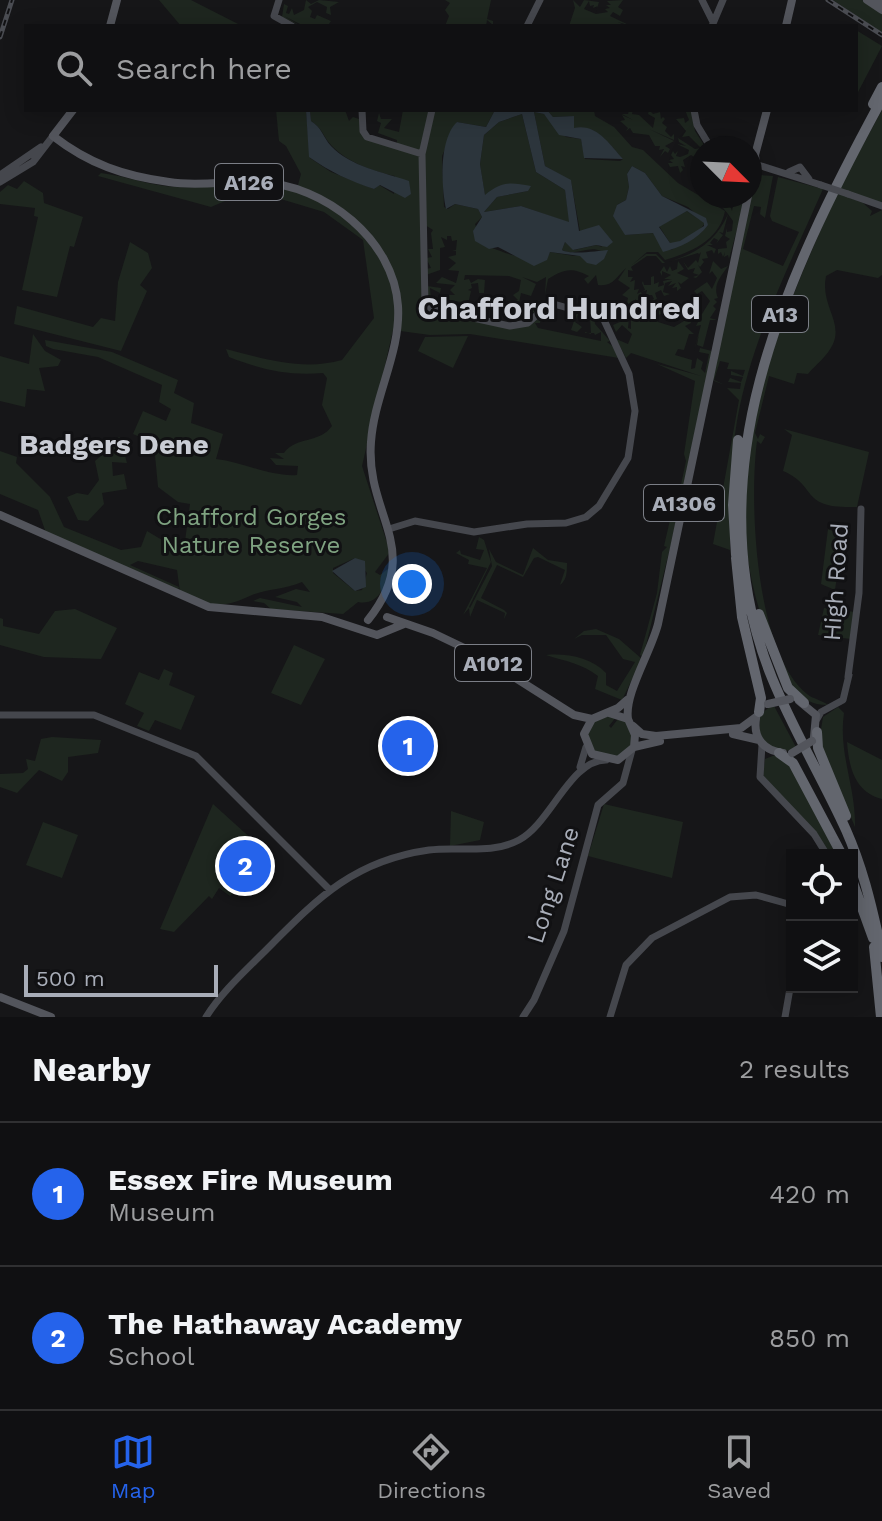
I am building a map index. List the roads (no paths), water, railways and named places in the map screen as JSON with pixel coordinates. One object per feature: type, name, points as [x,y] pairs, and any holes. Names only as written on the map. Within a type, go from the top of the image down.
[{"type":"highway","name":"A13","points":[[761,711],[761,698],[742,617],[736,558],[735,461],[757,357],[818,209],[882,87]]},
{"type":"highway","name":"A13","points":[[876,939],[851,842],[765,659],[747,591],[741,547],[742,462],[764,359],[818,224],[882,99]]},
{"type":"highway","name":"A13","points":[[741,547],[778,666],[790,691],[807,704]]},
{"type":"highway","name":"A13","points":[[736,558],[756,653],[846,849]]},
{"type":"highway","name":"A13","points":[[814,737],[866,873],[876,939],[881,1017]]},
{"type":"highway","points":[[778,753],[791,761],[801,776],[839,849]]},
{"type":"highway","name":"A13","points":[[858,883],[882,957]]},
{"type":"highway","name":"A13","points":[[858,895],[876,939]]},
{"type":"main road","points":[[111,24],[117,0]]},
{"type":"main road","points":[[786,24],[792,0]]},
{"type":"main road","points":[[867,0],[882,10]]},
{"type":"main road","points":[[56,130],[70,112]]},
{"type":"main road","points":[[761,136],[766,112]]},
{"type":"main road","points":[[758,136],[764,122]]},
{"type":"main road","name":"A126","points":[[56,130],[68,148],[95,165],[161,181],[198,185],[261,182],[286,187],[333,208],[372,239],[389,269],[398,304],[396,332],[375,418],[370,454],[374,490],[389,529],[394,562],[384,597],[371,617]]},
{"type":"main road","name":"A1306","points":[[630,723],[630,697],[656,630],[745,208]]},
{"type":"main road","points":[[0,515],[202,605],[230,611],[322,617],[380,635],[404,624]]},
{"type":"main road","name":"A126","points":[[384,597],[385,616]]},
{"type":"main road","points":[[385,616],[387,630]]},
{"type":"main road","name":"A1012","points":[[371,617],[385,616],[479,655],[574,715],[592,719]]},
{"type":"main road","points":[[348,624],[371,617],[372,633]]},
{"type":"main road","points":[[609,713],[630,723],[642,734],[656,736],[741,728],[761,711],[790,699],[807,704],[817,719],[814,737],[792,753],[778,753],[738,733],[649,742],[621,759],[609,760],[592,754],[586,747],[584,734],[592,719],[609,713],[630,697]]},
{"type":"main road","points":[[761,711],[761,743]]},
{"type":"main road","name":"A1012","points":[[574,715],[584,734]]},
{"type":"main road","points":[[630,723],[633,749]]},
{"type":"main road","points":[[0,997],[51,1017]]},
{"type":"street","points":[[279,0],[274,16],[288,24]]},
{"type":"street","points":[[528,24],[540,0]]},
{"type":"street","points":[[712,24],[723,0]]},
{"type":"street","points":[[706,4],[719,9]]},
{"type":"street","points":[[706,4],[712,24]]},
{"type":"street","points":[[362,112],[367,137],[422,154]]},
{"type":"street","points":[[389,529],[415,521],[474,532],[527,524],[571,522],[591,514],[612,490],[628,458],[635,411],[629,374],[600,309],[591,305],[568,308],[550,303],[530,321],[516,325],[432,309],[425,304],[422,154],[432,112]]},
{"type":"street","points":[[694,112],[703,136]]},
{"type":"street","points":[[0,175],[29,158],[56,130]]},
{"type":"street","points":[[0,182],[33,162],[56,130]]},
{"type":"street","points":[[762,171],[798,173],[810,181],[882,206]]},
{"type":"street","name":"High Road","points":[[817,719],[845,691],[848,677],[859,593],[861,509]]},
{"type":"street","points":[[807,704],[832,706]]},
{"type":"street","points":[[0,715],[94,715],[196,756],[330,890]]},
{"type":"street","points":[[761,743],[759,769],[764,784],[814,834],[823,849]]},
{"type":"street","points":[[573,780],[584,759],[586,747]]},
{"type":"street","name":"Long Lane","points":[[523,1017],[534,1000],[564,931],[598,805],[623,783],[633,749]]},
{"type":"street","points":[[762,759],[778,753]]},
{"type":"street","points":[[206,1017],[243,973],[330,890],[368,868],[429,850],[494,849],[517,841],[539,825],[590,763],[609,760],[626,771]]},
{"type":"street","points":[[610,1017],[626,965],[652,938],[730,897],[756,895],[786,903]]},
{"type":"street","points":[[785,1017],[789,993]]},
{"type":"railway","points":[[0,37],[12,0]]},
{"type":"railway","points":[[828,0],[882,35]]},
{"type":"place","name":"Essex Fire Museum","points":[[408,746]]},
{"type":"place","name":"The Hathaway Academy","points":[[245,866]]},
{"type":"district","name":"Chafford Hundred","points":[[559,308]]},
{"type":"district","name":"Badgers Dene","points":[[114,444]]},
{"type":"park label","name":"Chafford Gorges Nature Reserve","points":[[251,531]]}]
